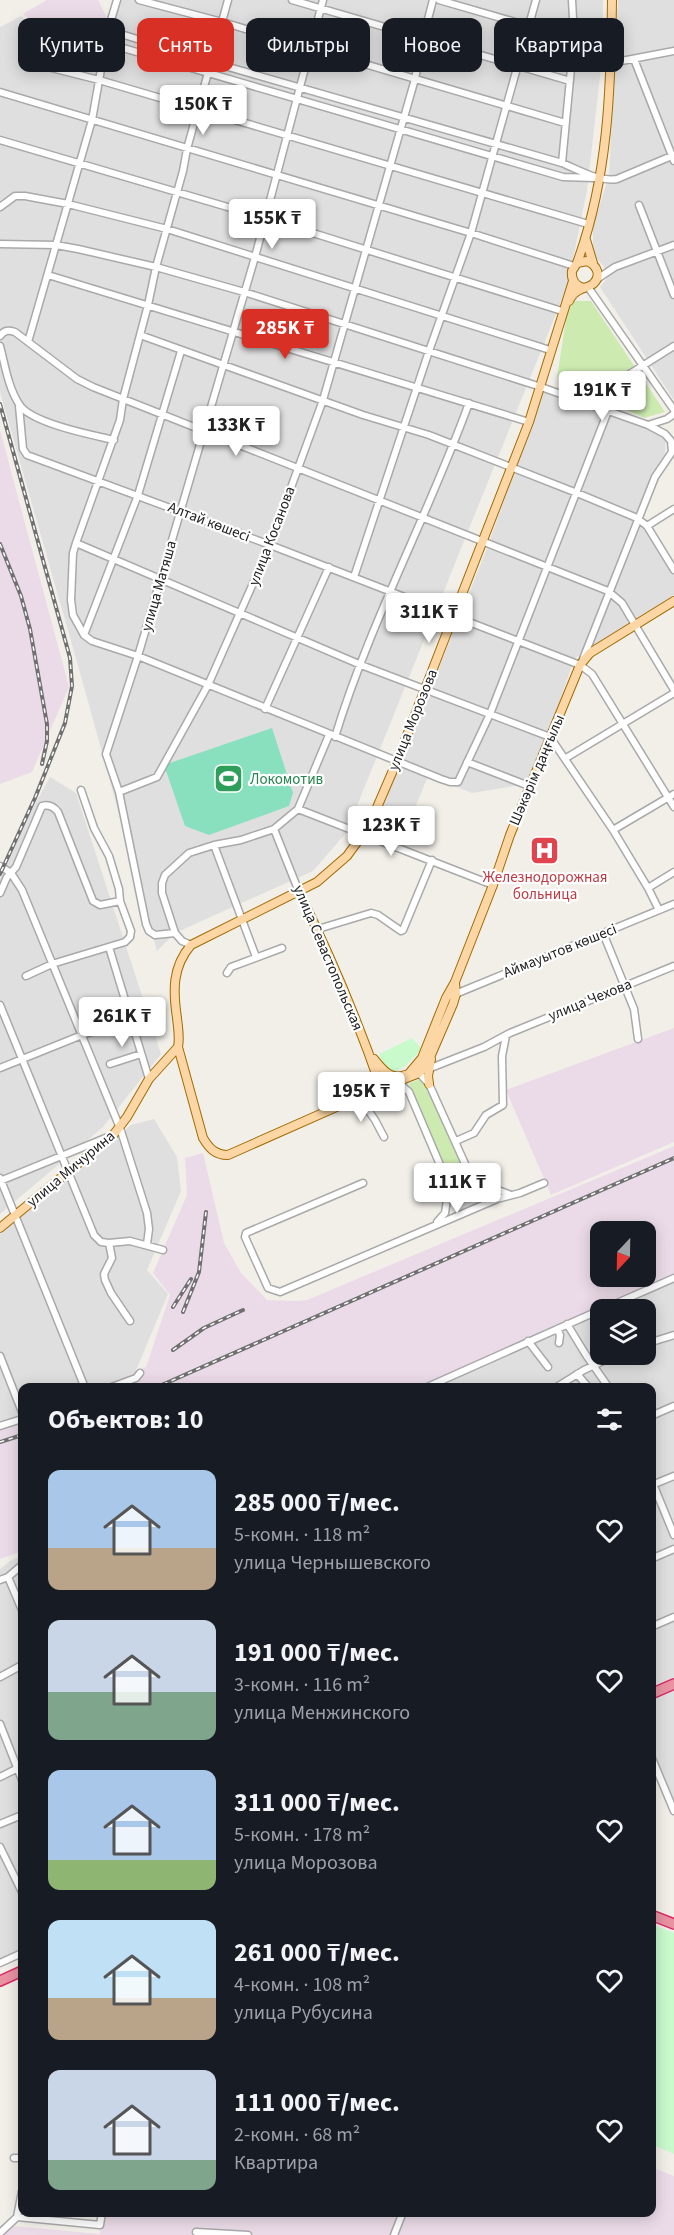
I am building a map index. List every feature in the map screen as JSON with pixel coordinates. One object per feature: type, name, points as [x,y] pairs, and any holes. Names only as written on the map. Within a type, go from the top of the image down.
[{"type":"highway","points":[[656,1692],[674,1684]]},
{"type":"highway","points":[[656,1917],[674,1924]]},
{"type":"highway","points":[[0,1981],[18,1973]]},
{"type":"main road","points":[[612,0],[612,18]]},
{"type":"main road","points":[[586,239],[593,263],[598,271],[597,279],[586,287],[575,284],[572,271],[586,239],[600,178],[610,72]]},
{"type":"main road","points":[[575,265],[587,261],[593,263]]},
{"type":"main road","name":"улица Морозова","points":[[191,945],[317,882],[333,870],[364,834],[397,761],[512,467],[541,387],[550,350],[573,280]]},
{"type":"main road","name":"улица Морозова","points":[[563,309],[574,293],[586,287]]},
{"type":"main road","name":"Шәкәрім даңғылы","points":[[408,1075],[422,1058],[446,998],[455,982],[529,786],[580,665],[590,653],[674,601]]},
{"type":"main road","name":"улица Севастопольская","points":[[299,892],[318,929],[370,1055],[381,1088]]},
{"type":"main road","points":[[178,1047],[180,1040],[174,998],[174,978],[183,955],[191,945]]},
{"type":"main road","name":"Шәкәрім даңғылы","points":[[419,1073],[428,1062],[456,994],[455,982]]},
{"type":"main road","name":"улица Мичурина","points":[[0,1228],[117,1131],[149,1079],[178,1047]]},
{"type":"main road","name":"улица Чехова","points":[[178,1047],[203,1138],[208,1147],[221,1155],[228,1155],[398,1082],[408,1075],[419,1073]]},
{"type":"main road","points":[[429,1084],[432,1053]]},
{"type":"main road","points":[[370,1055],[384,1071],[393,1077],[408,1075]]},
{"type":"street","points":[[112,18],[117,0]]},
{"type":"street","points":[[139,0],[207,18]]},
{"type":"street","points":[[223,18],[228,0]]},
{"type":"street","points":[[292,0],[382,26]]},
{"type":"street","name":"улица Матяша","points":[[319,18],[323,0]]},
{"type":"street","name":"улица Косанова","points":[[428,18],[433,0]]},
{"type":"street","points":[[439,0],[501,18]]},
{"type":"street","points":[[531,18],[536,0]]},
{"type":"street","points":[[572,0],[573,18]]},
{"type":"street","points":[[125,49],[563,177],[610,180],[673,157],[634,58]]},
{"type":"street","points":[[624,60],[674,51]]},
{"type":"street","points":[[370,66],[565,123]]},
{"type":"street","points":[[234,68],[562,163],[600,178]]},
{"type":"street","points":[[67,72],[588,224]]},
{"type":"street","points":[[28,342],[92,120],[101,72]]},
{"type":"street","name":"улица Матяша","points":[[119,792],[106,754],[138,656],[255,257],[304,72]]},
{"type":"street","name":"улица Косанова","points":[[119,792],[157,777],[208,685],[270,545],[323,400],[416,72]]},
{"type":"street","points":[[354,577],[471,233],[516,72]]},
{"type":"street","points":[[539,72],[570,81]]},
{"type":"street","points":[[562,163],[570,72]]},
{"type":"street","points":[[208,74],[156,267],[123,399],[120,420],[75,543],[71,600],[73,615],[84,635],[92,641],[138,656],[332,736],[450,782],[458,782],[490,714],[608,411]]},
{"type":"street","points":[[3,93],[575,265]]},
{"type":"street","points":[[0,140],[563,309]]},
{"type":"street","points":[[0,207],[15,196],[25,196],[68,204],[167,229],[550,350]]},
{"type":"street","points":[[639,205],[674,295]]},
{"type":"street","points":[[0,244],[56,245],[156,267],[244,292],[541,387],[648,425],[665,434],[671,441],[673,450],[655,477],[637,518],[580,665]]},
{"type":"street","points":[[597,279],[615,267],[674,245]]},
{"type":"street","points":[[48,275],[528,422]]},
{"type":"street","points":[[586,287],[674,412],[667,419],[648,425]]},
{"type":"street","points":[[0,336],[2,332],[8,330],[15,332],[77,379],[161,415],[608,591],[622,603],[674,691],[566,758]]},
{"type":"street","points":[[140,335],[222,366],[453,445],[637,518],[647,526],[674,570]]},
{"type":"street","points":[[0,346],[11,387],[20,406],[58,427],[114,440]]},
{"type":"street","points":[[620,380],[674,346]]},
{"type":"street","points":[[84,635],[138,495],[181,351]]},
{"type":"street","points":[[191,945],[182,941],[175,933],[162,893],[165,875],[189,853],[214,845],[234,843],[274,829],[298,809],[332,736],[468,404]]},
{"type":"street","name":"Алтай көшесі","points":[[20,406],[23,449],[27,455],[181,511],[580,665],[592,674],[671,795],[674,807]]},
{"type":"street","points":[[647,526],[674,509]]},
{"type":"street","points":[[75,543],[297,639],[550,737],[613,830],[659,910]]},
{"type":"street","points":[[265,709],[328,567]]},
{"type":"street","points":[[467,762],[529,786]]},
{"type":"street","points":[[26,976],[52,964],[127,941],[131,932],[120,901],[119,889],[109,856],[94,828],[81,790]]},
{"type":"street","points":[[119,792],[149,932],[175,933]]},
{"type":"street","points":[[613,830],[671,795]]},
{"type":"street","points":[[0,893],[20,860],[42,806],[50,806],[55,808],[60,817],[93,901],[100,905],[120,901]]},
{"type":"street","points":[[298,809],[493,885]]},
{"type":"street","name":"улица Севастопольская","points":[[274,829],[299,892]]},
{"type":"street","points":[[214,845],[256,957]]},
{"type":"street","points":[[318,929],[371,913],[378,915],[401,931],[404,930],[432,860]]},
{"type":"street","points":[[0,866],[11,873],[22,890],[82,1035],[147,1213],[149,1229],[147,1245]]},
{"type":"street","points":[[648,888],[674,872]]},
{"type":"street","name":"Аймауытов көшесі","points":[[446,998],[674,904]]},
{"type":"street","points":[[603,933],[634,1009],[639,1039]]},
{"type":"street","points":[[110,946],[149,1079]]},
{"type":"street","points":[[227,973],[231,967],[282,948]]},
{"type":"street","name":"улица Чехова","points":[[419,1073],[674,966]]},
{"type":"street","points":[[0,1005],[94,1235],[101,1242],[130,1241],[163,1250]]},
{"type":"street","points":[[0,1068],[82,1035],[130,1020]]},
{"type":"street","points":[[456,1141],[474,1133],[486,1115],[502,1105],[502,1056],[506,1035]]},
{"type":"street","points":[[110,1064],[141,1054]]},
{"type":"street","points":[[419,1073],[429,1084],[471,1177],[512,1195]]},
{"type":"street","points":[[408,1075],[409,1092],[449,1186],[445,1213],[432,1227]]},
{"type":"street","points":[[398,1082],[409,1092]]},
{"type":"street","points":[[359,1097],[375,1119],[384,1137]]},
{"type":"street","points":[[83,1383],[0,1179],[117,1131]]},
{"type":"street","points":[[449,1186],[471,1177]]},
{"type":"street","points":[[363,1183],[246,1233],[245,1237],[268,1288],[280,1292],[497,1199],[544,1183]]},
{"type":"street","points":[[109,1243],[112,1258],[104,1274],[105,1280],[130,1321]]},
{"type":"street","points":[[628,1299],[674,1280]]},
{"type":"street","points":[[439,1383],[590,1315]]},
{"type":"street","points":[[567,1324],[590,1360]]},
{"type":"street","points":[[557,1329],[560,1335],[559,1343]]},
{"type":"street","points":[[656,1341],[674,1335]]},
{"type":"street","points":[[528,1341],[548,1367]]},
{"type":"street","points":[[0,1356],[18,1402]]},
{"type":"street","points":[[563,1383],[593,1365],[606,1383]]},
{"type":"street","points":[[122,1383],[136,1378],[140,1373]]},
{"type":"street","points":[[578,1374],[585,1383]]},
{"type":"street","points":[[656,1414],[674,1406]]},
{"type":"street","points":[[0,1426],[18,1420]]},
{"type":"street","points":[[656,1482],[674,1476]]},
{"type":"street","points":[[656,1492],[674,1535]]},
{"type":"street","points":[[656,1557],[674,1549]]},
{"type":"street","points":[[0,1580],[8,1578],[18,1569]]},
{"type":"street","points":[[8,1578],[18,1601]]},
{"type":"street","points":[[656,1625],[674,1617]]},
{"type":"street","points":[[0,1677],[18,1667]]},
{"type":"street","points":[[0,1724],[18,1763]]},
{"type":"street","points":[[0,1777],[18,1768]]},
{"type":"street","points":[[656,1768],[674,1811]]},
{"type":"street","points":[[0,1824],[18,1817]]},
{"type":"street","points":[[0,1846],[18,1884]]},
{"type":"street","points":[[0,1963],[18,1955]]},
{"type":"street","points":[[0,2233],[17,2217],[18,2212]]},
{"type":"street","points":[[17,2217],[100,2225],[101,2217]]},
{"type":"street","points":[[394,2235],[401,2217]]},
{"type":"street","points":[[196,2232],[248,2235]]},
{"type":"shaded area","points":[[47,0],[98,0],[107,18],[28,18],[23,14]]},
{"type":"shaded area","points":[[114,0],[603,0],[603,18],[494,18],[494,72],[601,72],[587,190],[568,284],[346,833],[313,871],[175,933],[157,951],[0,392],[0,27],[21,16],[24,18],[18,18],[18,72],[125,72],[125,18],[109,18]]},
{"type":"shaded area","points":[[618,0],[674,0],[674,400],[600,287],[610,274],[593,254],[593,226],[609,176],[614,72],[624,72],[624,18],[617,18]]},
{"type":"shaded area","points":[[543,390],[666,436],[665,455],[635,515],[674,576],[674,595],[574,659],[532,783],[472,793],[428,776],[399,847],[371,836],[486,551]]},
{"type":"shaded area","points":[[0,430],[69,687],[32,772],[0,784]]},
{"type":"shaded area","points":[[50,777],[76,793],[161,1054],[103,1127],[0,1214],[0,868]]},
{"type":"shaded area","points":[[674,1028],[674,1142],[551,1195],[506,1090]]},
{"type":"shaded area","points":[[154,1119],[177,1157],[181,1191],[147,1270],[168,1294],[134,1375],[113,1383],[18,1383],[18,1422],[0,1429],[0,1234],[131,1125]]},
{"type":"shaded area","points":[[674,1146],[674,1274],[656,1282],[656,1221],[590,1221],[590,1287],[645,1287],[617,1299],[590,1299],[590,1311],[427,1383],[109,1383],[146,1367],[170,1295],[153,1273],[187,1195],[185,1158],[203,1153],[224,1243],[241,1273],[267,1300],[307,1300]]},
{"type":"shaded area","points":[[483,1190],[499,1195],[454,1215],[461,1199]]},
{"type":"shaded area","points":[[674,1281],[674,1684],[656,1692],[656,1383],[434,1383],[590,1316],[590,1365],[656,1365],[656,1299],[630,1299]]},
{"type":"shaded area","points":[[18,1421],[18,1552],[0,1559],[0,1428]]},
{"type":"shaded area","points":[[18,1558],[18,1954],[0,1962],[0,1569]]},
{"type":"shaded area","points":[[674,1690],[674,1800],[656,1757],[656,1698]]},
{"type":"shaded area","points":[[656,2169],[674,2176],[674,2235],[3,2235],[13,2226],[100,2234],[102,2217],[656,2217]]},
{"type":"green space","points":[[569,301],[591,301],[665,412],[644,418],[557,377]]},
{"type":"green space","name":"Локомотив","points":[[272,728],[293,793],[289,806],[209,835],[185,826],[164,765]]},
{"type":"green space","points":[[412,1038],[422,1049],[405,1066],[388,1075],[379,1054]]},
{"type":"green space","points":[[420,1079],[425,1082],[465,1173],[462,1178],[452,1182],[447,1179],[410,1090],[410,1083]]},
{"type":"green space","points":[[656,1926],[674,1933],[674,2154],[656,2146]]},
{"type":"railway","points":[[0,404],[70,658],[72,686],[65,723],[35,798],[0,874]]},
{"type":"railway","points":[[0,544],[21,596],[30,629],[47,724],[47,741],[42,764]]},
{"type":"railway","points":[[166,1383],[674,1158]]},
{"type":"railway","points":[[183,1312],[199,1272],[206,1212]]},
{"type":"railway","points":[[173,1307],[191,1279]]},
{"type":"railway","points":[[173,1350],[204,1328],[243,1310]]},
{"type":"railway","points":[[0,1442],[18,1436]]},
{"type":"place","name":"Локомотив","points":[[229,779]]},
{"type":"place","name":"Железнодорожная больница","points":[[545,850]]}]
